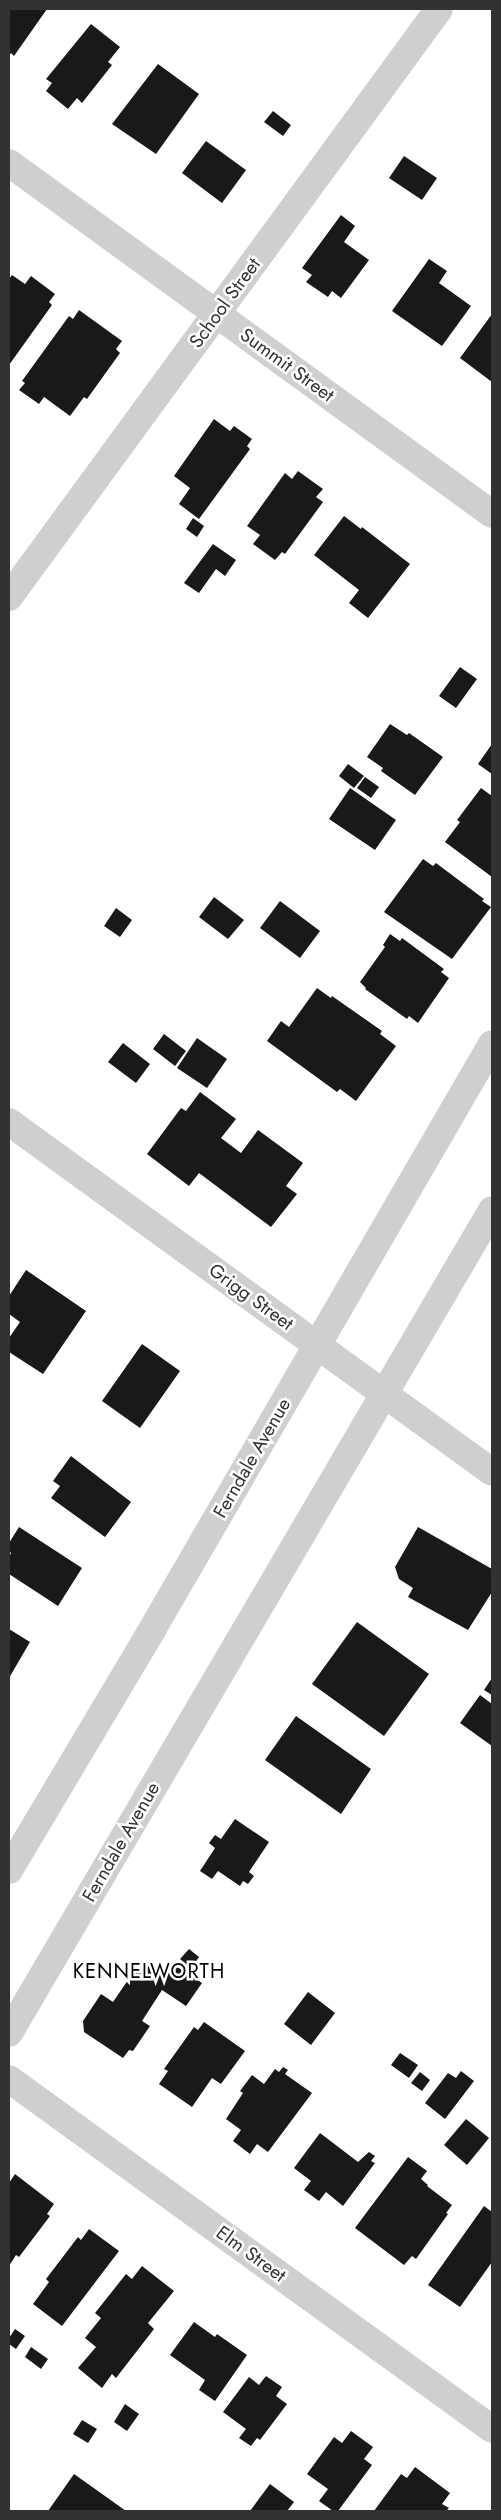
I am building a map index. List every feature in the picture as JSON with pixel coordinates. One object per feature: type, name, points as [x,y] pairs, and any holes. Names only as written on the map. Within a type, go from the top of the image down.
[{"type":"street","name":"School Street","points":[[9,597],[439,9]]},
{"type":"street","name":"Summit Street","points":[[9,163],[492,514]]},
{"type":"street","name":"Ferndale Avenue","points":[[9,1870],[153,1628],[492,1044]]},
{"type":"street","name":"Grigg Street","points":[[9,1122],[492,1472]]},
{"type":"street","name":"Ferndale Avenue","points":[[9,2033],[492,1210]]},
{"type":"street","name":"Elm Street","points":[[9,2079],[492,2429]]},
{"type":"building","points":[[9,9],[47,9],[14,56],[11,53],[9,56]]},
{"type":"building","points":[[91,24],[120,47],[108,62],[112,65],[82,103],[77,98],[68,109],[46,91],[52,83],[46,79]]},
{"type":"building","points":[[158,64],[199,94],[156,154],[112,124]]},
{"type":"building","points":[[273,111],[291,125],[283,136],[264,122]]},
{"type":"building","points":[[206,141],[246,170],[222,203],[182,173]]},
{"type":"building","points":[[404,156],[437,178],[422,200],[389,178]]},
{"type":"building","points":[[341,215],[355,226],[344,242],[369,260],[341,298],[332,291],[328,297],[306,282],[312,275],[302,268]]},
{"type":"building","points":[[429,259],[447,271],[439,283],[471,306],[442,346],[392,311]]},
{"type":"building","points":[[12,275],[25,284],[31,276],[55,294],[49,302],[52,305],[9,365],[9,279]]},
{"type":"building","points":[[79,310],[122,341],[116,349],[120,353],[87,399],[84,397],[70,416],[44,397],[39,404],[19,390],[25,383],[22,381],[69,316],[73,319]]},
{"type":"building","points":[[492,314],[492,382],[460,358]]},
{"type":"building","points":[[214,419],[230,431],[234,426],[252,439],[247,446],[250,449],[199,519],[179,504],[190,488],[174,476]]},
{"type":"building","points":[[298,471],[323,489],[316,497],[323,502],[285,554],[282,552],[275,560],[253,544],[260,535],[247,526],[285,473],[292,479]]},
{"type":"building","points":[[344,516],[361,529],[362,527],[410,564],[368,618],[349,603],[359,590],[314,555]]},
{"type":"building","points":[[193,518],[204,526],[197,537],[186,529]]},
{"type":"building","points":[[213,544],[236,560],[225,576],[216,569],[199,593],[184,583]]},
{"type":"building","points":[[460,667],[477,679],[456,708],[439,696]]},
{"type":"building","points":[[390,724],[407,735],[409,733],[443,757],[415,795],[381,771],[383,768],[367,757]]},
{"type":"building","points":[[492,744],[492,774],[478,764]]},
{"type":"building","points":[[348,764],[364,776],[354,788],[339,776]]},
{"type":"building","points":[[365,777],[379,787],[371,798],[357,788]]},
{"type":"building","points":[[350,788],[396,820],[375,850],[329,819]]},
{"type":"building","points":[[481,788],[492,796],[492,877],[445,842],[460,822],[457,820]]},
{"type":"building","points":[[423,859],[433,866],[436,863],[484,899],[482,901],[491,907],[452,959],[384,912]]},
{"type":"building","points":[[214,897],[244,920],[228,939],[199,917]]},
{"type":"building","points":[[280,901],[320,931],[300,958],[260,928]]},
{"type":"building","points":[[116,908],[132,920],[120,937],[104,926]]},
{"type":"building","points":[[390,934],[400,941],[402,938],[444,969],[441,972],[449,978],[418,1023],[409,1016],[407,1019],[365,989],[360,982],[385,947],[383,945]]},
{"type":"building","points":[[317,988],[331,998],[332,996],[382,1031],[380,1034],[396,1046],[356,1101],[340,1089],[337,1092],[267,1041],[281,1021],[289,1027]]},
{"type":"building","points":[[164,1034],[186,1051],[175,1066],[153,1049]]},
{"type":"building","points":[[197,1038],[227,1059],[207,1088],[177,1068]]},
{"type":"building","points":[[123,1043],[150,1064],[136,1083],[108,1062]]},
{"type":"building","points":[[200,1092],[236,1119],[221,1138],[241,1153],[258,1130],[303,1163],[286,1186],[297,1194],[271,1227],[199,1173],[189,1186],[147,1154],[181,1108],[186,1111]]},
{"type":"building","points":[[26,1270],[86,1311],[43,1374],[9,1352],[9,1338],[20,1322],[9,1314],[9,1296]]},
{"type":"building","points":[[142,1344],[180,1371],[140,1428],[102,1401]]},
{"type":"building","points":[[71,1456],[131,1502],[105,1537],[51,1498],[60,1486],[53,1481]]},
{"type":"building","points":[[19,1527],[82,1568],[58,1606],[9,1574],[9,1557],[11,1553],[9,1551],[9,1543]]},
{"type":"building","points":[[418,1527],[492,1569],[492,1592],[468,1630],[408,1597],[413,1588],[399,1579],[395,1567]]},
{"type":"building","points":[[357,1622],[429,1674],[384,1736],[312,1684]]},
{"type":"building","points":[[9,1629],[30,1642],[9,1678]]},
{"type":"building","points":[[492,1678],[492,1695],[484,1690]]},
{"type":"building","points":[[480,1695],[492,1704],[492,1746],[460,1723]]},
{"type":"building","points":[[296,1716],[371,1769],[341,1814],[265,1760]]},
{"type":"building","points":[[235,1819],[269,1842],[249,1872],[254,1876],[248,1884],[243,1881],[240,1886],[218,1871],[212,1879],[200,1871],[215,1848],[209,1843],[215,1835],[221,1839]]},
{"type":"building","points":[[189,1949],[199,1957],[191,1968],[180,1959]]},
{"type":"building","points":[[141,1961],[162,1976],[171,1963],[202,1983],[186,2006],[162,1990],[142,2021],[150,2026],[133,2051],[129,2050],[123,2058],[84,2032],[83,2021],[101,1994],[113,2002]]},
{"type":"building","points":[[308,1992],[335,2013],[311,2045],[284,2024]]},
{"type":"building","points":[[204,2022],[245,2051],[221,2084],[212,2078],[192,2107],[159,2084],[168,2071],[164,2069],[194,2027],[198,2030]]},
{"type":"building","points":[[400,2053],[418,2065],[409,2078],[391,2065]]},
{"type":"building","points":[[283,2067],[288,2070],[285,2074],[312,2093],[268,2152],[257,2144],[250,2154],[233,2141],[241,2130],[226,2119],[243,2093],[240,2091],[252,2075],[264,2084],[275,2069],[279,2072]]},
{"type":"building","points":[[461,2071],[474,2081],[445,2119],[425,2103],[448,2073],[456,2078]]},
{"type":"building","points":[[420,2072],[430,2080],[422,2091],[411,2083]]},
{"type":"building","points":[[466,2119],[489,2138],[467,2165],[444,2145]]},
{"type":"building","points":[[320,2133],[358,2162],[369,2152],[375,2156],[371,2161],[375,2163],[343,2206],[326,2192],[319,2201],[304,2190],[311,2181],[294,2168]]},
{"type":"building","points":[[408,2157],[427,2171],[421,2179],[427,2186],[452,2205],[446,2213],[448,2214],[416,2259],[412,2256],[404,2265],[355,2228]]},
{"type":"building","points":[[15,2174],[54,2204],[47,2214],[50,2216],[19,2257],[16,2255],[9,2266],[9,2183]]},
{"type":"building","points":[[484,2206],[492,2212],[492,2262],[460,2307],[428,2285]]},
{"type":"building","points":[[89,2229],[119,2251],[62,2326],[33,2304],[49,2282],[46,2279],[78,2237],[81,2240]]},
{"type":"building","points":[[142,2266],[174,2291],[148,2323],[154,2329],[116,2378],[112,2374],[102,2388],[78,2368],[96,2347],[85,2338],[101,2318],[95,2313],[126,2274],[132,2279]]},
{"type":"building","points":[[194,2322],[215,2337],[217,2334],[247,2355],[215,2401],[199,2390],[205,2380],[170,2355]]},
{"type":"building","points":[[15,2329],[25,2336],[16,2349],[9,2344],[9,2338]]},
{"type":"building","points":[[31,2347],[48,2359],[41,2369],[25,2357]]},
{"type":"building","points":[[266,2376],[282,2387],[276,2396],[287,2404],[260,2440],[257,2438],[251,2446],[239,2438],[246,2429],[223,2412],[249,2377],[259,2385]]},
{"type":"building","points":[[125,2404],[139,2414],[127,2431],[114,2422]]},
{"type":"building","points":[[82,2420],[97,2429],[88,2443],[73,2434]]},
{"type":"building","points":[[351,2431],[373,2447],[364,2459],[372,2465],[338,2511],[333,2511],[319,2501],[328,2489],[307,2474],[334,2437],[342,2443]]},
{"type":"building","points":[[415,2467],[450,2493],[442,2504],[449,2508],[446,2511],[374,2511],[401,2474],[407,2478]]},
{"type":"building","points":[[74,2474],[126,2511],[48,2511]]},
{"type":"building","points":[[270,2484],[294,2502],[287,2511],[250,2511]]},
{"type":"district","name":"KENNELWORTH","points":[[149,1971]]}]
